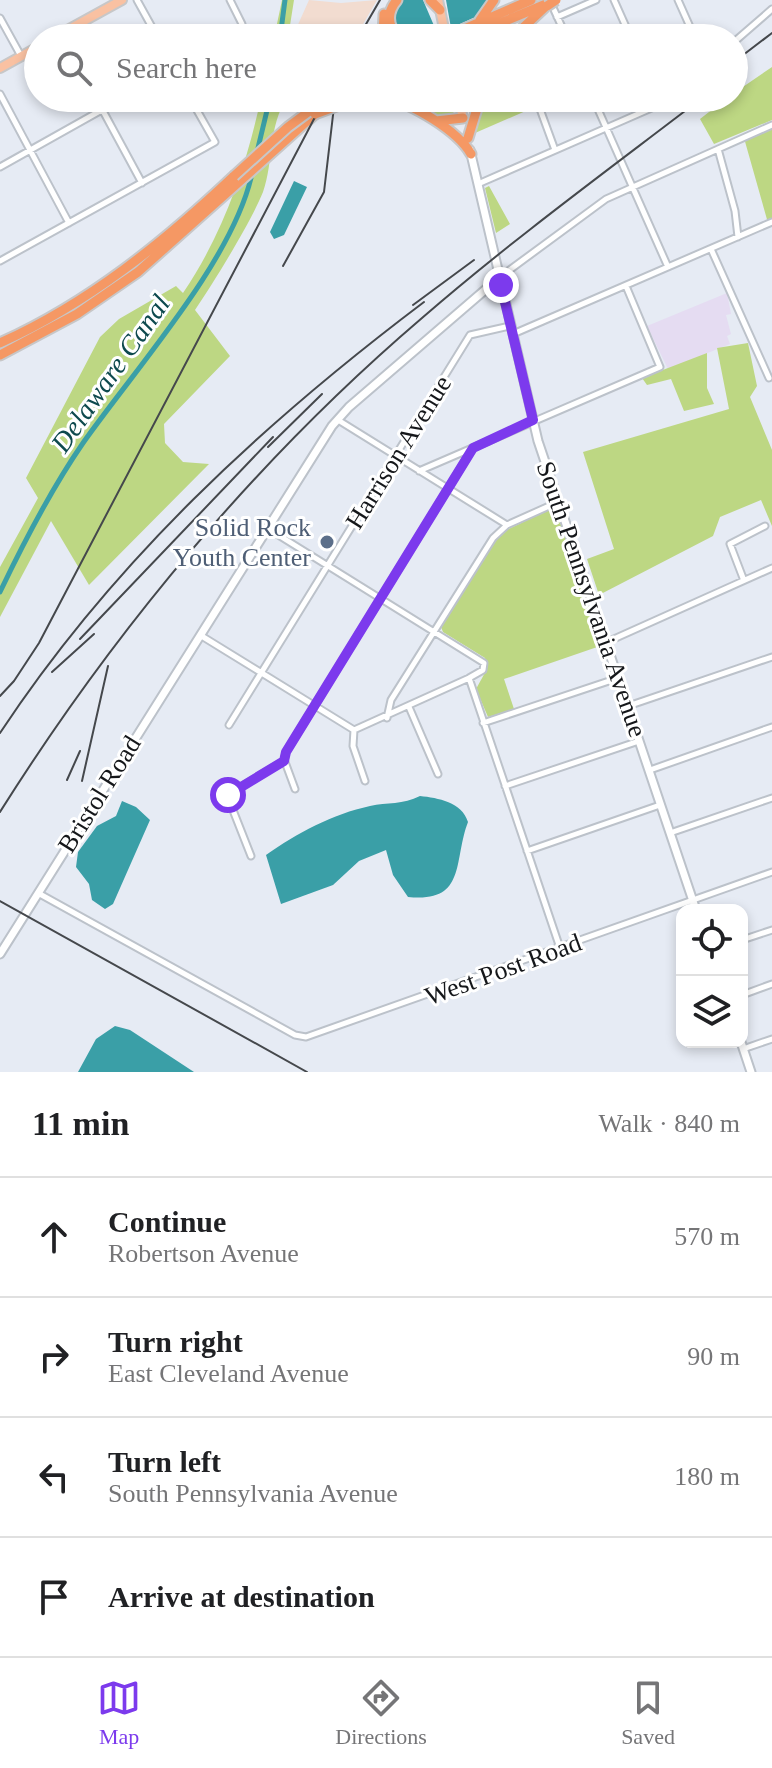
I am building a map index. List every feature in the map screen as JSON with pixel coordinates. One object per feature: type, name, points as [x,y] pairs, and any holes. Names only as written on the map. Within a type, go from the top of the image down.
[{"type":"highway","points":[[384,24],[384,11],[389,0]]},
{"type":"highway","points":[[390,24],[390,12],[397,0]]},
{"type":"highway","points":[[430,0],[439,5]]},
{"type":"highway","points":[[475,24],[490,10],[494,0]]},
{"type":"highway","points":[[475,24],[531,0]]},
{"type":"highway","points":[[498,24],[551,2]]},
{"type":"highway","points":[[527,24],[551,2]]},
{"type":"highway","points":[[0,355],[69,319],[123,283],[181,236],[288,127],[308,112]]},
{"type":"highway","points":[[0,343],[72,305],[117,275],[318,112]]},
{"type":"highway","points":[[315,114],[320,112]]},
{"type":"highway","points":[[416,112],[460,139],[471,154]]},
{"type":"highway","points":[[468,138],[476,112]]},
{"type":"highway","points":[[433,120],[445,122],[463,118]]},
{"type":"main road","points":[[81,24],[122,0]]},
{"type":"main road","points":[[0,68],[24,54]]},
{"type":"main road","name":"South Pennsylvania Avenue","points":[[462,112],[533,420],[694,904]]},
{"type":"main road","name":"Bristol Road","points":[[0,954],[337,419],[500,277]]},
{"type":"main road","points":[[743,1048],[751,1072]]},
{"type":"street","points":[[137,0],[150,24]]},
{"type":"street","points":[[230,0],[242,24]]},
{"type":"street","points":[[557,17],[596,0]]},
{"type":"street","points":[[614,0],[625,24]]},
{"type":"street","points":[[678,0],[689,24]]},
{"type":"street","points":[[551,2],[560,24]]},
{"type":"street","points":[[748,30],[772,9]]},
{"type":"street","points":[[0,18],[21,56]]},
{"type":"street","points":[[0,94],[69,223]]},
{"type":"street","points":[[0,167],[98,112]]},
{"type":"street","points":[[103,112],[142,183]]},
{"type":"street","points":[[0,261],[215,142],[198,112]]},
{"type":"street","points":[[541,112],[555,150]]},
{"type":"street","points":[[600,112],[668,267]]},
{"type":"street","points":[[478,184],[637,112]]},
{"type":"street","points":[[500,277],[597,204],[772,125]]},
{"type":"street","points":[[718,149],[737,222],[737,237]]},
{"type":"street","name":"Harrison Avenue","points":[[229,725],[470,335],[511,330],[626,286],[772,222]]},
{"type":"street","points":[[711,249],[769,378]]},
{"type":"street","points":[[419,471],[660,367],[626,286]]},
{"type":"street","points":[[337,419],[507,525]]},
{"type":"street","points":[[251,856],[228,795],[284,761],[473,448]]},
{"type":"street","points":[[387,718],[391,700],[493,538],[507,525],[559,502]]},
{"type":"street","points":[[743,578],[730,544],[765,526]]},
{"type":"street","points":[[267,528],[482,661],[483,670],[469,678],[387,718],[354,730]]},
{"type":"street","points":[[607,642],[743,578],[772,568]]},
{"type":"street","points":[[200,635],[354,730]]},
{"type":"street","points":[[628,706],[772,657]]},
{"type":"street","points":[[469,678],[560,948]]},
{"type":"street","points":[[483,723],[619,678]]},
{"type":"street","points":[[409,707],[438,774]]},
{"type":"street","points":[[650,770],[772,727]]},
{"type":"street","points":[[354,730],[353,746],[365,781]]},
{"type":"street","points":[[505,786],[640,741]]},
{"type":"street","points":[[284,761],[295,789]]},
{"type":"street","points":[[670,833],[772,798]]},
{"type":"street","points":[[527,851],[661,805]]},
{"type":"street","name":"West Post Road","points":[[38,893],[295,1035],[312,1036],[772,872]]},
{"type":"street","points":[[748,938],[772,930]]},
{"type":"street","points":[[748,993],[772,984]]},
{"type":"street","points":[[748,1044],[772,1039]]},
{"type":"shaded area","points":[[309,0],[341,3],[377,0],[363,24],[298,24]]},
{"type":"shaded area","points":[[727,293],[731,314],[726,315],[730,344],[668,369],[647,326]]},
{"type":"green space","points":[[282,0],[294,0],[290,24],[277,24]]},
{"type":"green space","points":[[772,67],[772,120],[714,144],[700,119],[709,112],[748,112],[748,83]]},
{"type":"green space","points":[[257,112],[280,112],[263,192],[222,268],[195,310],[230,356],[164,424],[165,443],[183,462],[209,464],[89,585],[51,521],[0,617],[0,567],[38,498],[26,478],[100,337],[119,319],[176,286],[183,293],[221,224],[248,149]]},
{"type":"green space","points":[[427,112],[453,112],[454,115],[438,118]]},
{"type":"green space","points":[[479,112],[523,112],[475,133]]},
{"type":"green space","points":[[772,127],[772,222],[768,223],[744,138]]},
{"type":"green space","points":[[489,186],[510,224],[496,233],[485,188]]},
{"type":"green space","points":[[748,343],[757,386],[750,397],[772,450],[772,526],[761,500],[720,517],[713,536],[599,595],[587,559],[614,549],[583,452],[729,409],[717,348]]},
{"type":"green space","points":[[707,353],[707,388],[714,404],[684,411],[671,379],[647,385],[642,378]]},
{"type":"green space","points":[[557,506],[603,645],[504,679],[514,709],[488,717],[476,689],[487,669],[485,658],[443,632],[441,627],[500,533]]},
{"type":"water","points":[[402,0],[423,0],[433,24],[395,24],[393,13]]},
{"type":"water","points":[[446,0],[491,0],[482,14],[460,24],[450,24]]},
{"type":"water","points":[[294,181],[307,187],[284,235],[274,239],[270,232]]},
{"type":"water","points":[[420,796],[455,806],[468,822],[454,876],[449,886],[440,893],[408,897],[393,875],[386,850],[359,861],[333,885],[281,904],[266,855],[303,832],[342,814]]},
{"type":"water","points":[[122,801],[136,807],[150,820],[113,904],[105,909],[92,900],[89,884],[76,867],[78,852],[97,826],[116,816]]},
{"type":"water","points":[[115,1026],[130,1030],[194,1072],[78,1072],[96,1039]]},
{"type":"waterway","name":"Delaware Canal","points":[[282,24],[285,0]]},
{"type":"waterway","name":"Delaware Canal","points":[[257,152],[267,112]]},
{"type":"waterway","name":"Delaware Canal","points":[[0,592],[72,460],[202,280],[240,211],[251,178]]},
{"type":"railway","points":[[366,24],[380,0]]},
{"type":"railway","points":[[748,51],[772,33]]},
{"type":"railway","points":[[0,696],[39,643],[318,112]]},
{"type":"railway","points":[[283,266],[324,192],[333,112]]},
{"type":"railway","points":[[0,812],[91,677],[141,612],[193,549],[303,429],[361,372],[456,289],[684,112]]},
{"type":"railway","points":[[413,305],[474,260]]},
{"type":"railway","points":[[0,733],[91,611],[193,500],[305,397],[424,302]]},
{"type":"railway","points":[[268,447],[322,394]]},
{"type":"railway","points":[[80,639],[273,437]]},
{"type":"railway","points":[[52,672],[94,634]]},
{"type":"railway","points":[[82,781],[108,666]]},
{"type":"railway","points":[[67,780],[80,751]]},
{"type":"railway","points":[[0,901],[307,1072]]},
{"type":"place","name":"Solid Rock Youth Center","points":[[327,542]]},
{"type":"route","points":[[228,795],[284,761],[286,752],[473,448],[533,420],[501,285]]}]
